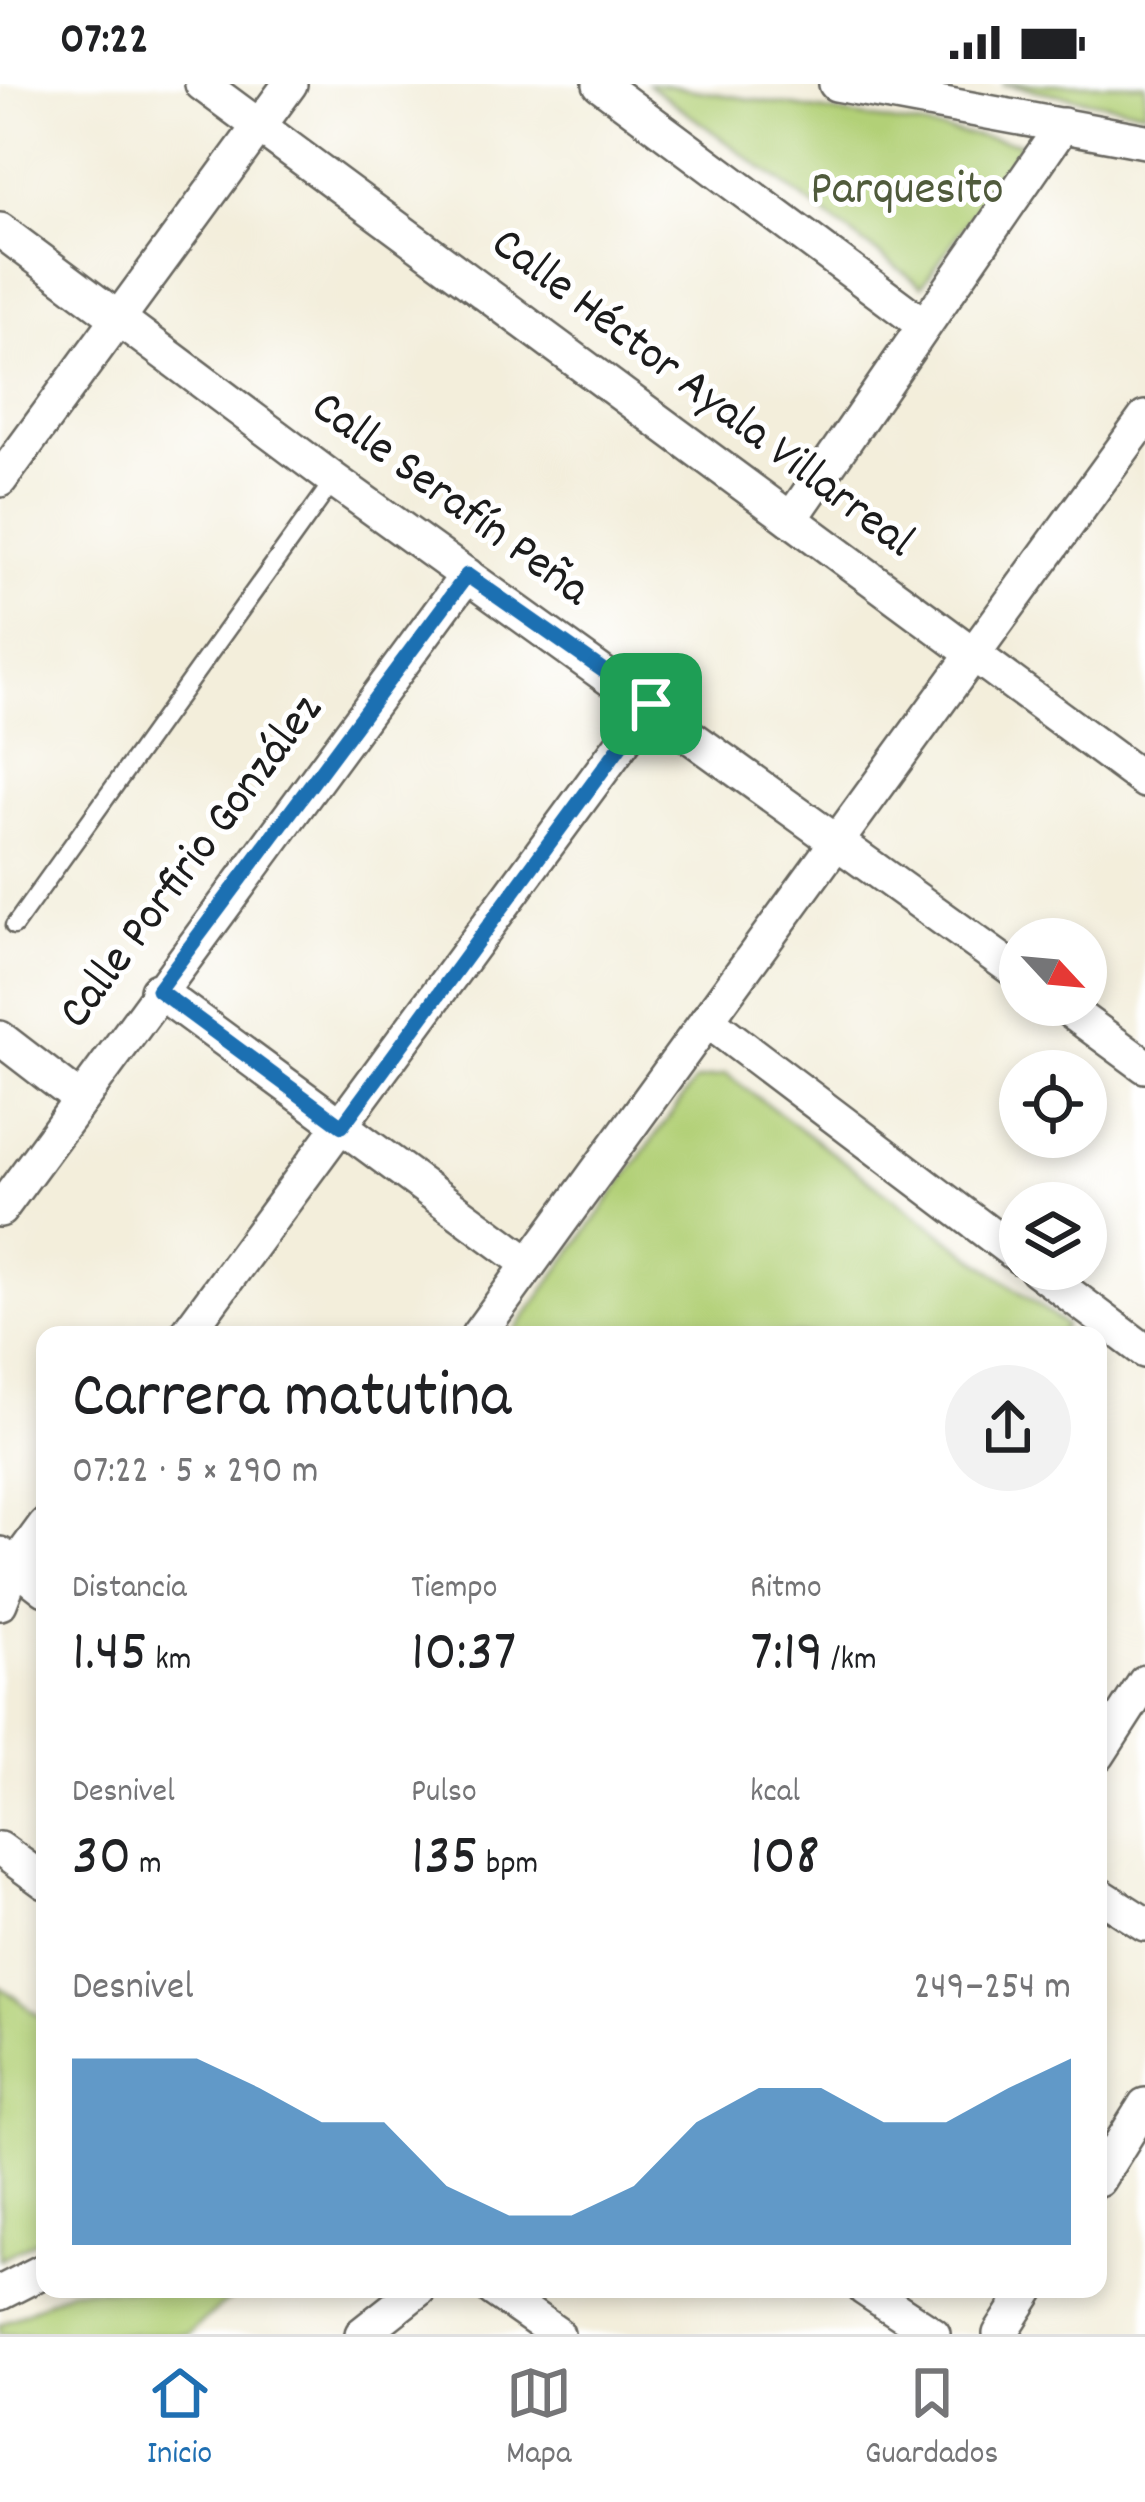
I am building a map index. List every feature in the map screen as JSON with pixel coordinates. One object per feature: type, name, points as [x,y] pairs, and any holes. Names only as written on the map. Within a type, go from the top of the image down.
[{"type":"street","name":"Calle Héctor Ayala Villarreal","points":[[202,84],[1145,781]]},
{"type":"street","points":[[0,480],[290,84]]},
{"type":"street","points":[[600,84],[922,324]]},
{"type":"street","points":[[836,84],[1145,141]]},
{"type":"street","points":[[790,519],[1063,125]]},
{"type":"street","name":"Calle Serafín Peña","points":[[0,230],[334,480],[999,959]]},
{"type":"street","points":[[484,1326],[1145,418]]},
{"type":"street","name":"Calle Porfirio González","points":[[0,1210],[467,575]]},
{"type":"street","points":[[194,1326],[651,704]]},
{"type":"street","points":[[158,990],[529,1264]]},
{"type":"street","points":[[707,1020],[999,1241]]},
{"type":"street","points":[[1091,1026],[1145,1066]]},
{"type":"street","points":[[0,1038],[78,1098]]},
{"type":"street","points":[[1057,1290],[1090,1324]]},
{"type":"street","points":[[1107,1332],[1145,1351]]},
{"type":"street","points":[[0,1603],[7,1561],[36,1534]]},
{"type":"street","points":[[7,1561],[36,1582]]},
{"type":"street","points":[[1107,1742],[1145,1682]]},
{"type":"street","points":[[0,1849],[36,1875]]},
{"type":"street","points":[[1107,1900],[1145,1924]]},
{"type":"street","points":[[1107,2166],[1145,2105]]},
{"type":"street","points":[[0,2294],[36,2275]]},
{"type":"street","points":[[362,2334],[408,2298]]},
{"type":"street","points":[[506,2298],[557,2334]]},
{"type":"street","points":[[879,2298],[933,2334]]},
{"type":"street","points":[[1000,2334],[1023,2298]]},
{"type":"lane","points":[[14,926],[334,480]]},
{"type":"green space","name":"Parquesito","points":[[648,84],[657,84],[1022,143],[922,286]]},
{"type":"green space","points":[[1002,84],[1145,84],[1145,111]]},
{"type":"green space","points":[[726,1074],[999,1276],[999,1290],[1018,1290],[1065,1325],[1064,1326],[518,1326],[695,1081]]},
{"type":"green space","points":[[0,1986],[36,2014],[36,2241],[0,2259]]},
{"type":"green space","points":[[53,2298],[232,2298],[187,2334],[0,2334],[0,2325]]},
{"type":"route","points":[[467,575],[651,704],[342,1126],[158,990],[467,575]]}]
